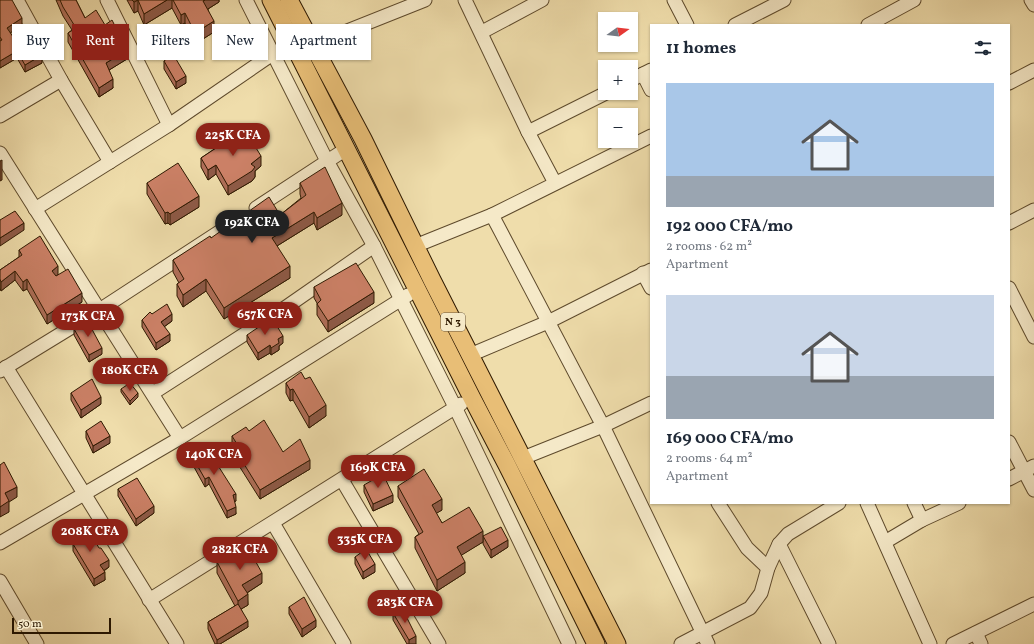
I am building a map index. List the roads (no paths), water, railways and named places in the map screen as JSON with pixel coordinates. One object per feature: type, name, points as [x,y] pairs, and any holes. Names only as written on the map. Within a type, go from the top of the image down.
[{"type":"main road","name":"N 3","points":[[270,0],[282,24]]},
{"type":"main road","name":"N 3","points":[[289,0],[301,24]]},
{"type":"main road","name":"N 3","points":[[300,60],[507,465],[596,644]]},
{"type":"main road","name":"N 3","points":[[320,60],[363,139],[415,246],[617,644]]},
{"type":"street","points":[[17,0],[61,80],[110,162]]},
{"type":"street","points":[[107,0],[169,125]]},
{"type":"street","points":[[246,0],[327,161],[374,246],[401,299],[455,407],[569,644]]},
{"type":"street","points":[[365,24],[425,0]]},
{"type":"street","points":[[465,0],[482,32],[528,132],[555,183]]},
{"type":"street","points":[[482,32],[542,0]]},
{"type":"street","points":[[674,0],[686,24]]},
{"type":"street","points":[[740,24],[755,21],[784,0]]},
{"type":"street","points":[[1031,0],[1034,5]]},
{"type":"street","points":[[870,24],[907,2]]},
{"type":"street","points":[[35,209],[169,125],[274,54]]},
{"type":"street","points":[[1010,82],[1034,70]]},
{"type":"street","points":[[638,76],[647,72],[650,86]]},
{"type":"street","points":[[0,116],[61,80]]},
{"type":"street","points":[[528,132],[598,97]]},
{"type":"street","points":[[415,246],[492,215],[650,136]]},
{"type":"street","points":[[177,644],[83,493],[3,369],[98,311],[346,149]]},
{"type":"street","points":[[0,154],[98,311],[153,393],[180,438]]},
{"type":"street","points":[[1010,222],[1034,210]]},
{"type":"street","points":[[492,215],[603,426],[705,638]]},
{"type":"street","points":[[153,393],[278,312],[374,246]]},
{"type":"street","points":[[470,355],[548,322],[647,272],[650,284]]},
{"type":"street","points":[[0,543],[83,493],[180,438],[417,290]]},
{"type":"street","points":[[1010,290],[1034,337]]},
{"type":"street","points":[[149,600],[274,523],[455,407],[472,398]]},
{"type":"street","points":[[523,458],[603,426],[650,402]]},
{"type":"street","points":[[1010,443],[1030,469],[1034,490]]},
{"type":"street","points":[[1010,479],[1030,469]]},
{"type":"street","points":[[342,480],[439,644]]},
{"type":"street","points":[[719,504],[748,548],[768,568]]},
{"type":"street","points":[[681,644],[705,638],[750,608],[761,593],[768,568],[779,544],[788,534],[837,504]]},
{"type":"street","points":[[867,504],[930,644]]},
{"type":"street","points":[[914,504],[922,520]]},
{"type":"street","points":[[885,542],[922,520],[957,504]]},
{"type":"street","points":[[274,523],[340,642]]},
{"type":"street","points":[[779,544],[829,644]]},
{"type":"street","points":[[0,582],[37,644]]},
{"type":"street","points":[[953,644],[978,638],[1034,604]]}]
